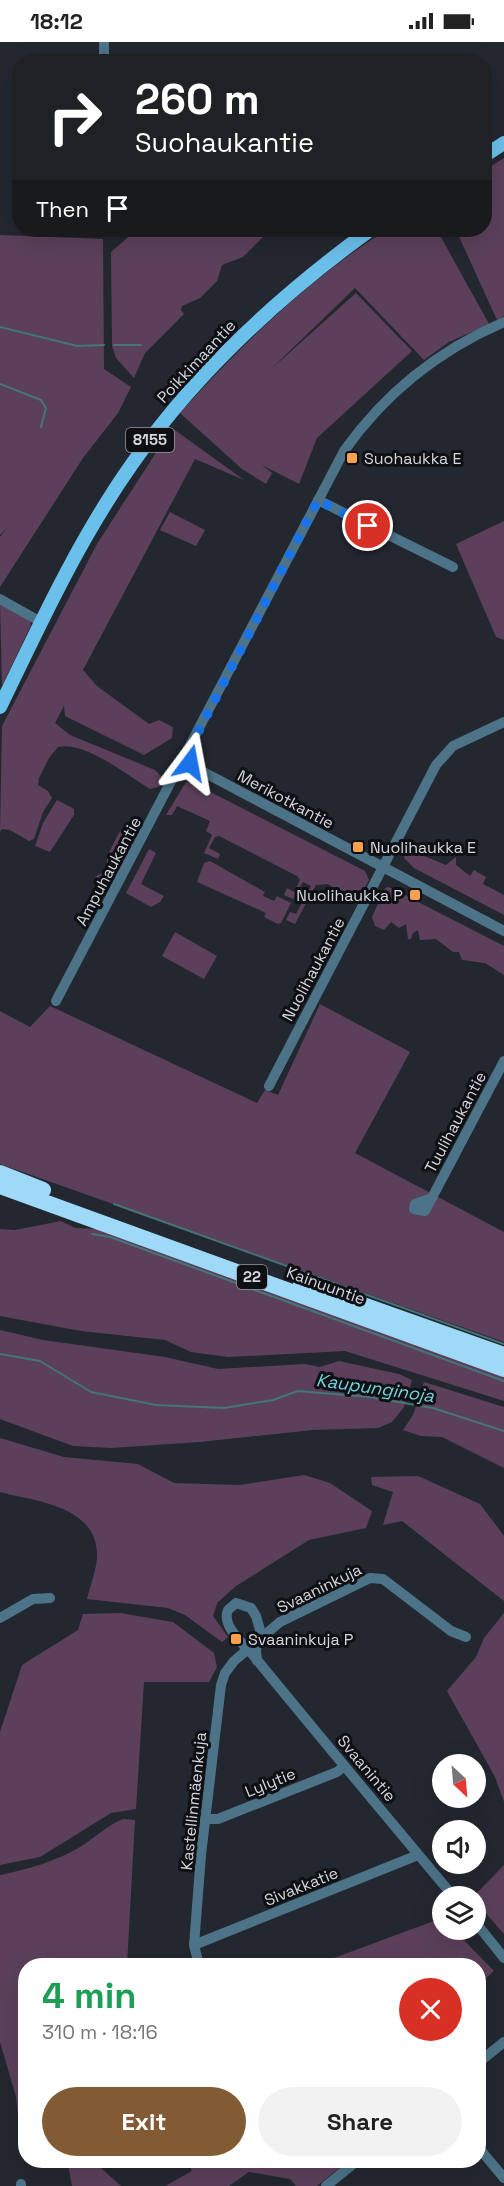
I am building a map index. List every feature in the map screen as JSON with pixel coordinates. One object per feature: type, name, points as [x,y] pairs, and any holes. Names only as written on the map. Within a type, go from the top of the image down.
[{"type":"highway","name":"Kainuuntie","points":[[0,1173],[504,1355]]},
{"type":"highway","name":"Kainuuntie","points":[[0,1186],[504,1369]]},
{"type":"main road","name":"Poikkimaantie","points":[[0,707],[41,622],[93,525],[131,464],[173,409],[217,358],[268,310],[320,266],[360,237]]},
{"type":"street","name":"Ampuhaukantie","points":[[56,1001],[344,452],[364,423],[386,398],[418,371],[504,322]]},
{"type":"street","points":[[318,500],[453,567]]},
{"type":"street","points":[[0,599],[41,622]]},
{"type":"street","name":"Nuolihaukantie","points":[[269,1086],[436,765],[453,746],[504,722]]},
{"type":"street","name":"Merikotkantie","points":[[187,755],[194,767],[504,930]]},
{"type":"street","name":"Tuulihaukantie","points":[[432,1198],[504,1061]]},
{"type":"street","name":"Svaaninkuja","points":[[248,1649],[296,1612],[370,1578],[377,1577],[451,1631],[466,1637]]},
{"type":"street","points":[[0,1618],[33,1599],[50,1598]]},
{"type":"street","name":"Svaanintie","points":[[257,1660],[259,1623],[251,1608],[241,1603],[230,1606],[226,1614],[227,1623],[248,1649],[257,1660],[344,1766],[444,1886]]},
{"type":"street","name":"Kastellinmäenkuja","points":[[197,1958],[194,1945],[205,1819],[221,1685],[229,1667],[248,1649]]},
{"type":"street","name":"Lylytie","points":[[205,1819],[218,1819],[327,1776],[344,1766]]},
{"type":"street","name":"Sivakkatie","points":[[194,1945],[418,1855]]},
{"type":"street","points":[[486,1936],[504,1958]]},
{"type":"street","points":[[486,2057],[504,2042]]},
{"type":"street","points":[[486,2156],[504,2178]]},
{"type":"street","points":[[326,2186],[348,2168]]},
{"type":"shaded area","points":[[504,158],[504,316],[497,320],[459,237],[492,237],[492,166]]},
{"type":"shaded area","points":[[0,235],[103,239],[104,369],[131,387],[118,413],[83,458],[0,587],[0,537],[7,528],[0,535]]},
{"type":"shaded area","points":[[128,237],[263,237],[243,257],[222,265],[217,281],[200,298],[182,306],[181,310],[184,314],[145,353],[134,378],[116,358],[112,346],[111,252]]},
{"type":"shaded area","points":[[375,237],[441,237],[489,324],[449,342],[424,360],[355,288],[269,371],[356,293],[412,351],[317,438],[299,484],[262,465],[272,473],[266,484],[242,469],[180,413],[227,362],[277,314],[357,249]]},
{"type":"shaded area","points":[[172,428],[244,480],[195,459],[83,670],[97,686],[149,724],[159,720],[173,727],[172,738],[144,755],[65,716],[64,706],[55,723],[70,735],[155,770],[163,778],[161,786],[150,789],[93,754],[81,749],[58,747],[49,758],[39,778],[38,785],[48,791],[52,798],[43,812],[34,839],[29,841],[10,830],[2,829],[0,832],[2,726],[97,544]]},
{"type":"shaded area","points":[[170,512],[205,530],[196,546],[160,530]]},
{"type":"shaded area","points":[[504,521],[504,640],[496,637],[456,544]]},
{"type":"shaded area","points":[[0,602],[30,621],[31,625],[2,686]]},
{"type":"shaded area","points":[[186,782],[195,784],[365,871],[369,880],[356,904],[328,884],[316,885],[295,924],[286,920],[290,912],[296,914],[311,886],[303,882],[293,899],[284,895],[287,888],[294,892],[300,880],[297,876],[219,836],[215,837],[209,848],[220,854],[218,859],[204,853],[212,835],[206,831],[210,821],[177,806],[172,815],[166,815]]},
{"type":"shaded area","points":[[57,800],[74,809],[74,815],[50,852],[35,846],[43,823]]},
{"type":"shaded area","points":[[126,829],[134,835],[135,839],[121,870],[108,883],[95,877],[107,870],[107,856],[120,831]]},
{"type":"shaded area","points":[[149,849],[156,853],[141,884],[164,896],[160,902],[151,907],[126,893]]},
{"type":"shaded area","points":[[407,849],[446,865],[456,857],[456,865],[470,876],[474,870],[486,877],[483,884],[504,895],[504,915],[414,868],[404,858]]},
{"type":"shaded area","points":[[210,861],[265,892],[263,896],[274,901],[277,896],[291,903],[281,923],[278,924],[264,917],[266,913],[197,882],[204,863]]},
{"type":"shaded area","points":[[389,887],[504,946],[504,975],[485,963],[462,960],[459,952],[453,952],[436,939],[420,940],[418,930],[413,933],[411,939],[408,939],[406,924],[399,928],[391,922],[384,930],[375,926],[372,917],[385,888]]},
{"type":"shaded area","points":[[175,932],[217,956],[204,979],[162,956]]},
{"type":"shaded area","points":[[320,1004],[410,1052],[355,1153],[504,1232],[504,1342],[0,1164],[0,1011],[30,1027],[50,1006],[257,1103],[265,1090],[278,1095]]},
{"type":"shaded area","points":[[61,1221],[75,1228],[98,1229],[504,1373],[504,1401],[345,1351],[228,1357],[191,1352],[165,1340],[81,1331],[0,1316],[0,1229],[15,1230]]},
{"type":"shaded area","points":[[0,1330],[43,1340],[165,1357],[218,1369],[305,1364],[320,1367],[339,1361],[399,1374],[412,1380],[404,1407],[392,1422],[378,1428],[313,1430],[200,1442],[111,1448],[73,1446],[0,1419]]},
{"type":"shaded area","points":[[424,1382],[504,1407],[504,1468],[442,1437],[421,1436],[403,1430],[413,1415]]},
{"type":"shaded area","points":[[0,1438],[64,1457],[138,1464],[174,1483],[239,1485],[304,1475],[330,1483],[372,1511],[366,1528],[309,1540],[236,1586],[217,1603],[213,1616],[228,1637],[222,1642],[185,1615],[168,1608],[87,1599],[97,1558],[95,1541],[88,1527],[64,1509],[0,1492]]},
{"type":"shaded area","points":[[418,1476],[480,1504],[504,1536],[504,1601],[402,1521],[383,1525],[393,1492],[372,1485],[371,1477]]},
{"type":"shaded area","points":[[120,1613],[173,1622],[214,1653],[217,1667],[209,1682],[144,1682],[136,1809],[111,1813],[40,1857],[0,1865],[0,1732],[22,1665],[78,1630],[83,1614]]},
{"type":"shaded area","points":[[504,1613],[504,1802],[486,1761],[486,1754],[482,1754],[447,1691],[476,1657],[484,1638]]},
{"type":"shaded area","points":[[123,1819],[135,1820],[127,1958],[18,1958],[18,2116],[16,2097],[0,2042],[0,1875],[61,1857],[80,1847]]},
{"type":"shaded area","points":[[504,1865],[504,1934],[486,1913],[486,1886],[484,1886]]},
{"type":"shaded area","points":[[432,1922],[432,1940],[464,1940],[481,1958],[334,1958]]},
{"type":"shaded area","points":[[486,1963],[494,1971],[486,1978]]},
{"type":"shaded area","points":[[69,2168],[101,2168],[121,2186],[72,2186]]},
{"type":"shaded area","points":[[191,2168],[339,2168],[317,2186],[296,2186],[290,2179],[249,2172],[229,2186],[165,2186],[192,2171]]},
{"type":"waterway","points":[[0,327],[77,346],[104,345]]},
{"type":"waterway","points":[[114,345],[141,345]]},
{"type":"waterway","points":[[0,384],[41,400],[46,408],[41,427]]},
{"type":"waterway","points":[[114,1204],[504,1344]]},
{"type":"waterway","points":[[92,1234],[110,1237],[504,1381]]},
{"type":"waterway","name":"Kaupunginoja","points":[[0,1354],[40,1361],[91,1392],[156,1405],[224,1408],[273,1400],[298,1391],[369,1397],[433,1408],[504,1431]]},
{"type":"place","name":"Suohaukka E","points":[[352,458]]},
{"type":"place","name":"Nuolihaukka E","points":[[358,847]]},
{"type":"place","name":"Nuolihaukka P","points":[[415,895]]},
{"type":"place","name":"Svaaninkuja P","points":[[236,1639]]},
{"type":"route","points":[[190,763],[187,755],[193,742],[318,500],[368,526]]}]
